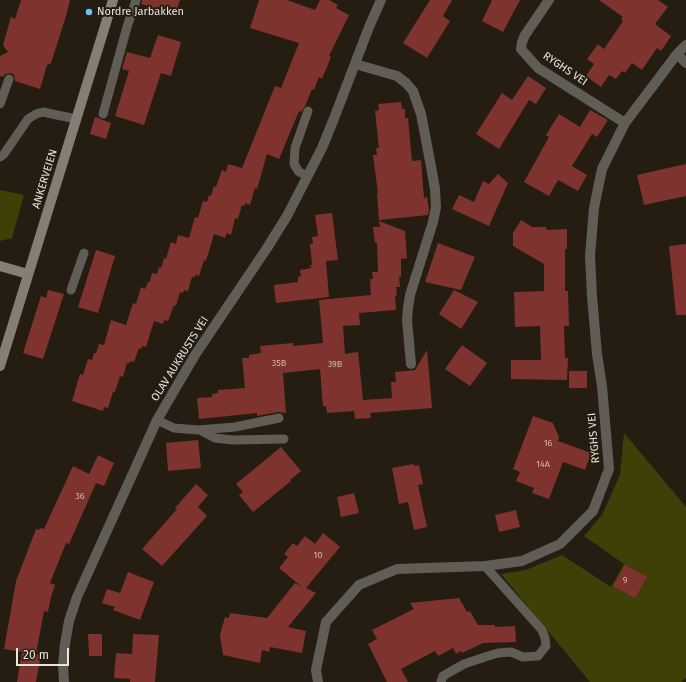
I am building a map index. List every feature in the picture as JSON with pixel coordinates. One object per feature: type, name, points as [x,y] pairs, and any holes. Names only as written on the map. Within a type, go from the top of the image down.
[{"type":"main road","name":"ANKERVEIEN","points":[[0,366],[113,0]]},
{"type":"main road","points":[[0,266],[28,274]]},
{"type":"street","name":"OLAV AUKRUSTS VEI","points":[[64,682],[63,665],[65,644],[77,597],[157,420],[195,355],[272,242],[287,216],[308,176],[335,116],[381,0]]},
{"type":"street","name":"RYGHS VEI","points":[[549,0],[525,36],[521,49],[538,68],[625,123]]},
{"type":"street","name":"RYGHS VEI","points":[[318,682],[316,670],[326,622],[359,585],[397,569],[484,566],[522,561],[560,544],[593,511],[609,469],[602,386],[596,339],[590,256],[594,208],[602,169],[625,123],[677,54],[686,45]]},
{"type":"street","points":[[677,54],[686,63]]},
{"type":"street","points":[[355,64],[397,76],[413,91],[421,114],[430,161],[435,189],[436,207],[433,222],[410,295],[407,320],[411,364]]},
{"type":"lane","points":[[103,114],[136,0]]},
{"type":"lane","points":[[0,104],[9,79]]},
{"type":"lane","points":[[308,111],[295,148],[294,164],[299,172],[308,176]]},
{"type":"lane","points":[[0,157],[4,154],[28,119],[36,114],[43,112],[76,119]]},
{"type":"lane","points":[[71,290],[84,253]]},
{"type":"lane","points":[[157,420],[174,428],[198,430],[235,427],[279,418]]},
{"type":"lane","points":[[198,430],[215,438],[232,440],[284,439]]},
{"type":"lane","points":[[440,682],[443,676],[464,664],[498,653],[511,652],[523,657],[538,656],[546,646],[542,630],[484,566]]},
{"type":"shaded area","points":[[0,190],[24,195],[12,238],[0,241]]},
{"type":"shaded area","points":[[624,433],[686,507],[686,678],[681,682],[590,682],[501,574],[526,570],[562,555],[611,587],[624,564],[584,536],[602,515],[620,475]]},
{"type":"building","points":[[21,0],[70,0],[51,63],[47,65],[40,89],[15,81],[14,75],[11,73],[5,74],[3,77],[0,76],[0,56],[8,52],[3,45],[11,17],[15,19]]},
{"type":"building","points":[[142,0],[180,0],[175,15],[141,4]]},
{"type":"building","points":[[259,0],[287,0],[315,10],[320,0],[329,0],[338,5],[336,8],[349,15],[329,56],[331,57],[322,79],[319,77],[305,106],[301,112],[299,111],[279,159],[267,154],[257,189],[255,188],[250,205],[245,203],[245,206],[242,205],[238,219],[235,218],[231,235],[227,233],[225,238],[214,234],[206,261],[204,260],[199,276],[195,275],[194,278],[192,277],[188,291],[184,290],[183,293],[180,292],[176,306],[174,305],[168,321],[164,320],[163,324],[154,321],[146,347],[142,346],[141,349],[139,348],[134,362],[130,361],[130,363],[127,363],[123,377],[120,376],[108,408],[104,407],[103,411],[72,401],[80,374],[83,375],[88,359],[92,360],[99,344],[104,345],[111,320],[126,325],[133,303],[136,304],[141,287],[145,289],[148,282],[150,282],[152,273],[157,274],[159,267],[161,268],[164,258],[166,259],[171,242],[176,244],[178,235],[189,238],[195,217],[198,218],[203,201],[207,202],[209,195],[211,196],[222,170],[226,172],[228,164],[242,168],[275,86],[281,88],[299,43],[250,28]]},
{"type":"building","points":[[430,0],[452,0],[443,16],[450,21],[427,58],[403,43]]},
{"type":"building","points":[[492,0],[520,0],[503,32],[482,21]]},
{"type":"building","points":[[599,0],[658,0],[668,7],[655,24],[671,36],[661,51],[657,48],[642,70],[632,63],[625,73],[622,71],[616,79],[609,75],[601,87],[586,76],[594,64],[587,59],[598,44],[604,49],[623,21],[621,19],[623,17]]},
{"type":"building","points":[[158,35],[181,42],[171,76],[161,73],[144,125],[115,116],[129,71],[122,69],[127,52],[150,58]]},
{"type":"building","points":[[528,76],[546,88],[536,104],[529,100],[499,149],[476,134],[502,93],[512,100]]},
{"type":"building","points":[[401,102],[402,109],[405,109],[405,118],[408,118],[412,161],[421,160],[424,198],[427,197],[429,210],[428,215],[379,220],[378,193],[373,155],[377,155],[376,148],[379,148],[375,111],[379,110],[378,104]]},
{"type":"building","points":[[590,110],[608,120],[597,137],[592,134],[572,166],[587,175],[578,191],[558,180],[549,196],[524,182],[549,137],[546,135],[559,114],[580,127]]},
{"type":"building","points":[[95,117],[111,123],[106,139],[90,134]]},
{"type":"building","points":[[686,164],[686,196],[644,205],[637,175]]},
{"type":"building","points":[[498,174],[508,183],[489,226],[452,209],[459,195],[474,202],[483,181],[489,184]]},
{"type":"building","points":[[332,213],[338,260],[326,261],[329,297],[276,303],[274,285],[298,282],[298,277],[301,276],[300,270],[311,268],[310,244],[313,244],[312,237],[318,236],[315,215]]},
{"type":"building","points":[[521,220],[532,227],[546,227],[547,230],[567,229],[567,249],[565,249],[565,291],[568,291],[569,326],[564,326],[565,358],[568,358],[567,380],[511,379],[511,360],[541,360],[540,326],[515,327],[514,292],[544,291],[544,264],[513,246],[513,233]]},
{"type":"building","points":[[379,221],[405,231],[407,258],[401,259],[401,277],[399,277],[400,287],[396,287],[397,295],[395,296],[396,310],[359,313],[360,325],[343,326],[345,354],[358,352],[363,400],[392,398],[391,382],[396,382],[395,372],[415,370],[427,350],[432,408],[370,413],[371,418],[355,419],[354,411],[327,413],[326,406],[323,406],[320,369],[283,373],[286,413],[278,412],[257,416],[257,413],[199,419],[197,398],[212,397],[212,394],[218,393],[218,390],[245,388],[242,358],[249,358],[249,355],[261,353],[260,346],[293,343],[293,346],[323,343],[319,300],[371,295],[370,279],[373,279],[372,272],[378,272],[377,243],[375,243],[373,227],[380,227]]},
{"type":"building","points":[[438,243],[475,257],[461,290],[425,282]]},
{"type":"building","points":[[686,244],[686,315],[676,315],[669,246]]},
{"type":"building","points":[[96,250],[115,256],[98,313],[78,307]]},
{"type":"building","points":[[48,290],[64,294],[43,359],[23,353],[41,296],[46,298]]},
{"type":"building","points":[[454,290],[478,302],[461,329],[439,314]]},
{"type":"building","points":[[462,345],[487,363],[470,386],[445,369]]},
{"type":"building","points":[[569,371],[587,371],[587,388],[569,388]]},
{"type":"building","points":[[533,416],[553,423],[559,437],[558,441],[591,453],[585,470],[563,462],[549,499],[532,493],[534,488],[516,481],[520,472],[513,469]]},
{"type":"building","points":[[198,440],[201,468],[168,471],[166,443]]},
{"type":"building","points":[[281,447],[301,471],[253,512],[239,495],[243,492],[236,484]]},
{"type":"building","points":[[98,455],[114,463],[104,486],[96,483],[69,544],[66,543],[50,583],[55,585],[48,612],[44,611],[36,654],[41,655],[36,682],[17,682],[22,652],[4,649],[16,581],[36,529],[44,529],[73,466],[89,474]]},
{"type":"building","points":[[414,464],[414,466],[419,465],[423,484],[418,485],[427,527],[414,530],[408,502],[399,504],[392,468]]},
{"type":"building","points":[[196,484],[208,495],[198,507],[207,516],[162,566],[142,549],[177,509],[175,508]]},
{"type":"building","points":[[354,493],[359,513],[341,517],[337,497]]},
{"type":"building","points":[[516,510],[520,527],[499,532],[495,515]]},
{"type":"building","points":[[323,533],[340,547],[306,588],[316,593],[288,627],[306,631],[302,653],[270,647],[269,652],[262,650],[260,663],[223,655],[220,635],[225,617],[229,618],[230,613],[267,618],[295,583],[302,587],[279,568],[288,557],[284,554],[293,543],[297,546],[305,536],[315,544]]},
{"type":"building","points":[[625,565],[647,577],[635,598],[613,586]]},
{"type":"building","points":[[128,572],[154,582],[140,620],[113,610],[115,607],[102,603],[107,589],[120,593]]},
{"type":"building","points":[[459,598],[467,612],[470,611],[478,625],[495,625],[495,627],[515,626],[516,642],[483,643],[462,653],[461,651],[456,654],[453,648],[438,656],[435,651],[401,669],[408,682],[387,682],[368,644],[377,639],[372,630],[414,609],[410,603]]},
{"type":"building","points":[[88,634],[102,634],[102,656],[89,656]]},
{"type":"building","points":[[133,634],[159,635],[155,682],[130,682],[130,679],[114,678],[116,653],[132,654]]},
{"type":"place","name":"Nordre Jarbakken","points":[[89,12]]}]
